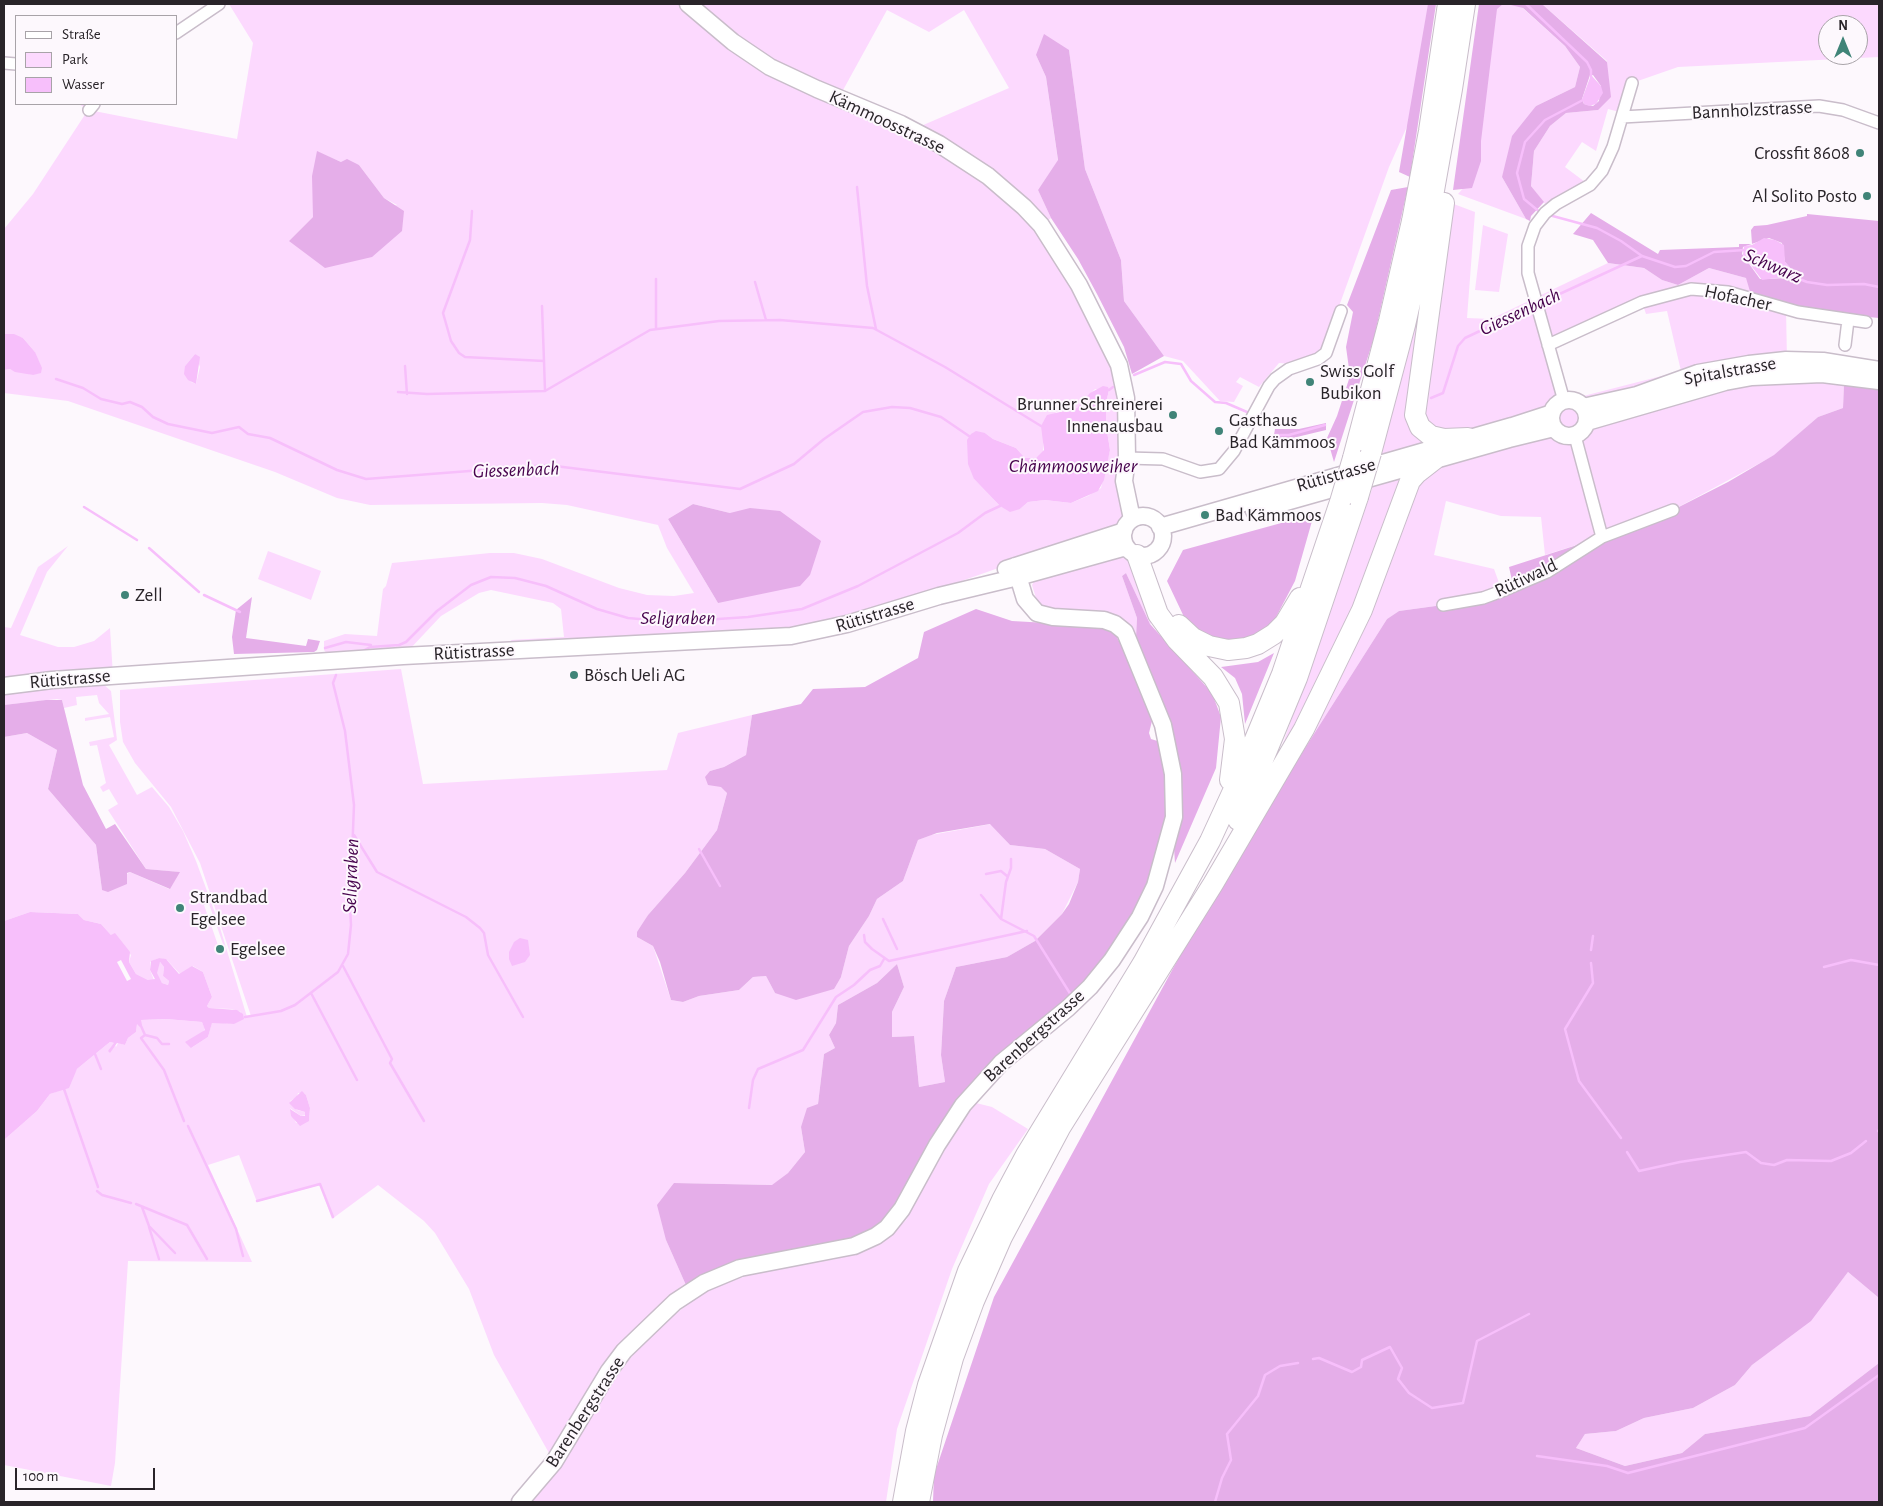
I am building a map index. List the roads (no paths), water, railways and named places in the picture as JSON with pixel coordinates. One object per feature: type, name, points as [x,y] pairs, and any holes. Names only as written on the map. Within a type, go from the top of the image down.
[{"type":"highway","points":[[1362,455],[1387,330],[1412,221],[1429,131],[1448,4]]},
{"type":"highway","points":[[1149,984],[1204,888],[1256,781],[1312,636],[1362,455],[1405,325],[1428,224],[1465,4]]},
{"type":"highway","points":[[1460,39],[1438,256],[1415,410],[1419,424],[1431,436],[1444,440],[1468,438]]},
{"type":"highway","points":[[919,1502],[932,1435],[950,1369],[964,1327],[993,1256],[1051,1144],[1212,884],[1304,728],[1362,610],[1410,482],[1428,457]]},
{"type":"highway","points":[[903,1502],[916,1430],[935,1363],[960,1291],[986,1232],[1046,1120],[1186,887],[1223,814],[1282,674],[1331,528],[1349,499]]},
{"type":"highway","points":[[1136,537],[1162,596],[1177,622],[1199,642],[1228,650],[1258,644],[1279,629],[1296,606],[1324,549]]},
{"type":"highway","points":[[1136,537],[1158,614],[1177,640],[1213,677],[1223,691],[1231,710],[1235,745],[1223,814]]},
{"type":"main road","name":"Kämmoosstrasse","points":[[688,4],[733,42],[770,67],[920,133],[988,176],[1024,207],[1041,225],[1066,261],[1115,356],[1126,398],[1127,458],[1136,537]]},
{"type":"main road","name":"Spitalstrasse","points":[[1585,415],[1698,373],[1749,364],[1786,360],[1823,361],[1879,370]]},
{"type":"main road","name":"Spitalstrasse","points":[[1585,415],[1752,377],[1822,374],[1879,381]]},
{"type":"main road","points":[[1564,401],[1575,401],[1585,415],[1583,430],[1575,436],[1563,436],[1553,420],[1559,403],[1564,401]]},
{"type":"main road","points":[[1428,457],[1468,438],[1553,420]]},
{"type":"main road","points":[[1428,457],[1553,420]]},
{"type":"main road","name":"Rütistrasse","points":[[1161,532],[1428,457]]},
{"type":"main road","points":[[1153,519],[1161,532],[1160,547],[1136,537],[1153,519]]},
{"type":"main road","name":"Rütistrasse","points":[[4,686],[52,680],[420,655],[774,638],[811,633],[847,624],[1136,537]]},
{"type":"main road","name":"Barenbergstrasse","points":[[520,1502],[554,1462],[608,1372],[624,1351],[675,1302],[704,1283],[734,1270],[764,1262],[854,1246],[876,1236],[887,1228],[902,1209],[941,1138],[963,1105],[1000,1063],[1068,1008],[1090,987],[1112,960],[1140,917],[1155,886],[1174,817],[1173,774],[1168,742],[1160,715],[1131,643],[1120,628],[1104,620],[1041,615],[1027,604],[1017,572]]},
{"type":"street","points":[[178,31],[219,4]]},
{"type":"street","points":[[1564,401],[1527,267],[1527,253],[1532,232],[1539,220],[1552,206],[1584,189],[1597,178],[1610,154],[1632,83]]},
{"type":"street","name":"Bannholzstrasse","points":[[1622,117],[1818,106],[1843,110],[1879,123]]},
{"type":"street","name":"Hofacher","points":[[1548,344],[1642,302],[1690,289],[1728,292],[1786,309],[1866,322]]},
{"type":"street","points":[[1127,458],[1163,459],[1200,472],[1219,468],[1234,450],[1269,386],[1276,378],[1289,369],[1318,359],[1326,353],[1341,311]]},
{"type":"street","points":[[1845,345],[1848,320]]},
{"type":"street","points":[[1575,436],[1602,537]]},
{"type":"street","name":"Rütiwald","points":[[1443,604],[1483,598],[1502,591],[1547,572],[1602,537],[1673,510]]},
{"type":"water","points":[[1591,75],[1601,86],[1603,93],[1596,104],[1589,106],[1584,104],[1582,99]]},
{"type":"water","points":[[1764,238],[1775,240],[1784,245],[1785,262],[1793,271],[1791,276],[1762,280],[1743,255],[1744,246],[1752,245]]},
{"type":"water","points":[[4,334],[14,334],[23,338],[35,352],[42,368],[41,373],[33,375],[15,372],[10,369],[4,370]]},
{"type":"water","points":[[195,354],[200,357],[196,384],[188,380],[184,374],[185,366]]},
{"type":"water","name":"Chämmoosweiher","points":[[1103,386],[1108,387],[1109,390],[1106,403],[1106,425],[1110,450],[1104,480],[1098,491],[1071,503],[1045,500],[1028,502],[1020,509],[1010,512],[1000,506],[974,479],[968,464],[967,440],[971,434],[976,431],[985,433],[993,439],[1016,448],[1025,458],[1036,458],[1044,450],[1041,426],[1047,415],[1077,408],[1090,393]]},
{"type":"water","name":"Egelsee","points":[[30,912],[78,914],[84,920],[101,924],[111,935],[115,933],[130,952],[129,962],[136,974],[148,980],[155,979],[150,970],[151,961],[159,958],[166,959],[179,974],[192,966],[203,972],[212,997],[207,1006],[209,1008],[237,1010],[243,1014],[244,1019],[234,1024],[212,1023],[208,1037],[191,1048],[185,1042],[205,1030],[202,1022],[166,1019],[141,1020],[142,1025],[140,1027],[137,1024],[136,1032],[128,1038],[125,1045],[117,1043],[110,1053],[108,1051],[114,1043],[110,1042],[77,1069],[69,1088],[50,1094],[37,1111],[4,1140],[4,921]],"holes":[[[160,962],[164,967],[163,976],[169,981],[168,985],[162,983],[157,973]]]},
{"type":"water","points":[[520,938],[528,940],[530,955],[525,962],[512,966],[509,952],[514,942]]},
{"type":"water","points":[[302,1091],[306,1095],[310,1108],[309,1121],[300,1126],[291,1116],[290,1109],[301,1116],[305,1116],[305,1112],[295,1109],[289,1103]]},
{"type":"waterway","points":[[1526,4],[1587,62],[1591,70],[1591,77]]},
{"type":"waterway","points":[[1541,213],[1524,199],[1517,173],[1525,142],[1545,120],[1583,100]]},
{"type":"waterway","points":[[857,187],[867,286],[876,329]]},
{"type":"waterway","points":[[472,211],[470,240],[443,313],[451,341],[459,353],[465,357],[544,361],[545,391]]},
{"type":"waterway","name":"Giessenbach","points":[[1549,215],[1597,228],[1621,241],[1642,256],[1675,267],[1686,266],[1714,252],[1745,250]]},
{"type":"waterway","name":"Giessenbach","points":[[1540,303],[1642,256]]},
{"type":"waterway","name":"Schwarz","points":[[1789,275],[1807,282],[1827,285],[1864,284],[1879,287]]},
{"type":"waterway","points":[[656,279],[656,329]]},
{"type":"waterway","points":[[755,282],[766,320]]},
{"type":"waterway","points":[[542,306],[544,361]]},
{"type":"waterway","name":"Giessenbach","points":[[1431,398],[1443,393],[1458,346],[1465,338],[1533,306]]},
{"type":"waterway","points":[[398,392],[427,394],[545,391],[650,330],[719,321],[780,320],[873,328],[945,367],[1041,426]]},
{"type":"waterway","name":"Giessenbach","points":[[1134,375],[1165,362],[1181,364],[1191,381],[1215,402],[1226,403],[1247,412]]},
{"type":"waterway","points":[[405,366],[407,394]]},
{"type":"waterway","name":"Giessenbach","points":[[56,379],[83,388],[101,399],[122,404],[130,402],[142,407],[153,417],[168,424],[212,433],[239,427],[248,434],[270,438],[337,470],[366,479],[547,465],[740,489],[794,464],[824,439],[863,412],[892,407],[910,408],[941,417],[969,436]]},
{"type":"waterway","name":"Giessenbach","points":[[1109,390],[1113,387]]},
{"type":"waterway","name":"Giessenbach","points":[[1276,435],[1289,435],[1325,425]]},
{"type":"waterway","name":"Seligraben","points":[[361,652],[370,647],[399,645],[406,642],[437,611],[471,585],[491,577],[515,578],[546,586],[597,609],[628,618],[673,622],[748,617],[802,609],[858,586],[958,533],[985,513],[1000,506]]},
{"type":"waterway","points":[[84,507],[137,540]]},
{"type":"waterway","points":[[149,548],[199,592]]},
{"type":"waterway","points":[[204,595],[240,612]]},
{"type":"waterway","points":[[325,648],[346,642],[371,645]]},
{"type":"waterway","name":"Seligraben","points":[[245,1017],[281,1011],[295,1005],[338,972],[348,954],[351,925],[354,805],[345,731],[333,683],[336,675]]},
{"type":"waterway","points":[[354,835],[377,872],[466,917],[480,928],[484,933],[488,955],[523,1017]]},
{"type":"waterway","points":[[699,849],[720,886]]},
{"type":"waterway","points":[[1001,919],[1011,859]]},
{"type":"waterway","points":[[986,874],[1001,871],[1007,876]]},
{"type":"waterway","points":[[981,895],[1001,919],[1034,936],[1071,995]]},
{"type":"waterway","points":[[883,919],[897,949]]},
{"type":"waterway","points":[[864,935],[865,942],[889,961],[1027,931]]},
{"type":"waterway","points":[[1591,950],[1593,936]]},
{"type":"waterway","points":[[749,1108],[753,1080],[758,1069],[803,1050],[836,997],[854,985],[870,970],[880,966],[884,959]]},
{"type":"waterway","points":[[1824,967],[1851,960],[1879,965]]},
{"type":"waterway","points":[[1591,963],[1593,983],[1565,1029],[1579,1081],[1621,1138]]},
{"type":"waterway","points":[[343,966],[392,1059],[390,1063],[424,1121]]},
{"type":"waterway","points":[[311,993],[357,1080]]},
{"type":"waterway","points":[[141,1026],[145,1035],[141,1038],[164,1070],[184,1121]]},
{"type":"waterway","points":[[145,1035],[157,1038],[162,1044],[169,1044]]},
{"type":"waterway","points":[[95,1054],[101,1069]]},
{"type":"waterway","points":[[64,1089],[98,1187]]},
{"type":"waterway","points":[[188,1126],[236,1229],[243,1256]]},
{"type":"waterway","points":[[1627,1152],[1639,1171],[1680,1162],[1746,1152],[1761,1163],[1774,1165],[1787,1160],[1831,1161],[1851,1153],[1866,1141]]},
{"type":"waterway","points":[[257,1201],[320,1184],[333,1217]]},
{"type":"waterway","points":[[97,1191],[102,1195],[131,1203]]},
{"type":"waterway","points":[[136,1204],[187,1225],[207,1259]]},
{"type":"waterway","points":[[142,1207],[149,1226],[175,1253]]},
{"type":"waterway","points":[[149,1227],[159,1259]]},
{"type":"waterway","points":[[1313,1359],[1319,1358],[1352,1372],[1361,1367],[1362,1360],[1390,1347],[1402,1368],[1398,1379],[1409,1393],[1432,1408],[1463,1403],[1477,1341],[1529,1314]]},
{"type":"waterway","points":[[1215,1502],[1222,1478],[1231,1460],[1227,1434],[1258,1396],[1265,1375],[1280,1366],[1298,1363]]},
{"type":"waterway","points":[[1537,1456],[1607,1466],[1628,1473],[1805,1428],[1879,1375]]},
{"type":"place","name":"Crossfit 8608","points":[[1860,153]]},
{"type":"place","name":"Al Solito Posto","points":[[1867,196]]},
{"type":"place","name":"Swiss Golf Bubikon","points":[[1310,382]]},
{"type":"place","name":"Brunner Schreinerei Innenausbau","points":[[1173,415]]},
{"type":"place","name":"Gasthaus Bad Kämmoos","points":[[1219,431]]},
{"type":"place","name":"Bad Kämmoos","points":[[1205,515]]},
{"type":"place","name":"Zell","points":[[125,595]]},
{"type":"place","name":"Bösch Ueli AG","points":[[574,675]]},
{"type":"place","name":"Strandbad Egelsee","points":[[180,908]]},
{"type":"place","name":"Egelsee","points":[[220,949]]}]
